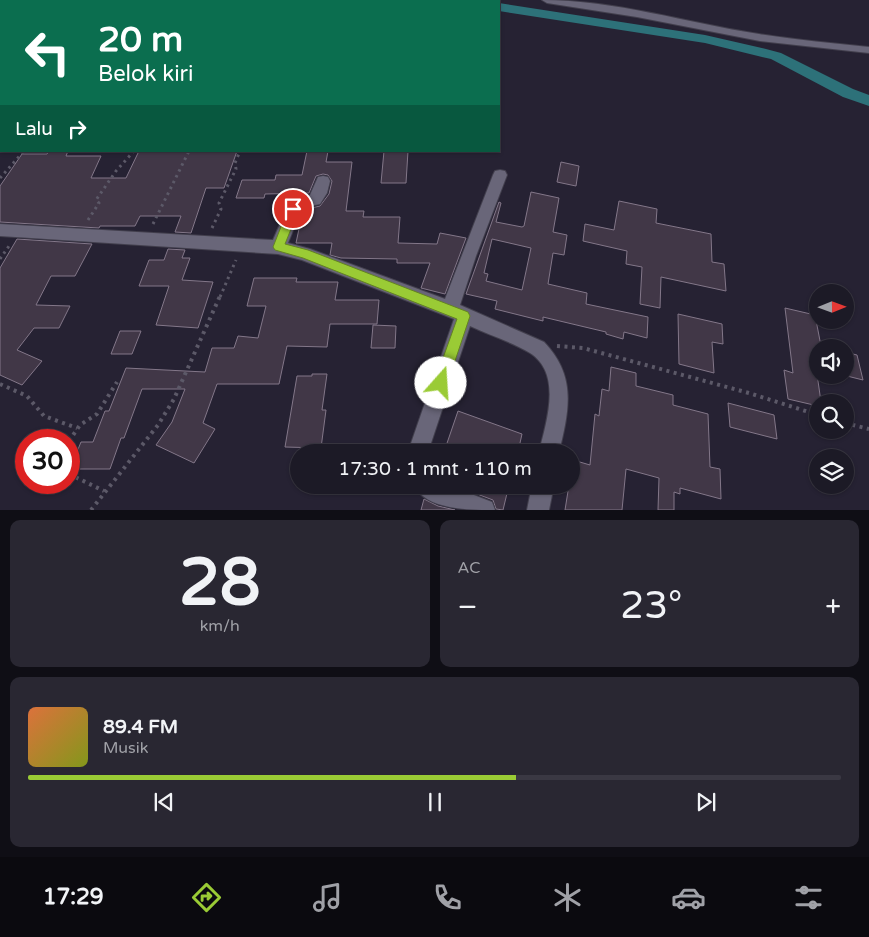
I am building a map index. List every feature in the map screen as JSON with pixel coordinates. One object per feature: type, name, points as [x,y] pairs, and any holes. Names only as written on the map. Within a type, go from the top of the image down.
[{"type":"street","points":[[547,0],[637,14],[767,39],[869,50]]},
{"type":"street","points":[[420,444],[457,313],[468,256],[500,175]]},
{"type":"street","points":[[278,247],[295,205],[298,202],[315,200],[320,193],[323,181]]},
{"type":"street","points":[[0,230],[278,247],[304,254],[457,313],[538,348],[549,357],[558,378],[559,404],[551,444]]},
{"type":"street","points":[[443,494],[484,510]]},
{"type":"street","points":[[538,510],[541,494]]},
{"type":"path","points":[[0,178],[23,152]]},
{"type":"path","points":[[79,235],[98,206],[99,202],[96,200],[116,171],[133,152]]},
{"type":"path","points":[[145,240],[189,152]]},
{"type":"path","points":[[206,244],[221,209],[219,203],[236,169],[235,163],[240,152]]},
{"type":"path","points":[[91,510],[104,491],[158,425],[174,399],[242,246]]},
{"type":"path","points":[[543,352],[562,345],[583,348],[664,372],[749,393],[809,412]]},
{"type":"path","points":[[0,384],[27,396],[44,416],[77,428],[97,414],[117,382]]},
{"type":"path","points":[[854,426],[869,430]]},
{"type":"path","points":[[80,479],[104,491]]},
{"type":"building","points":[[48,152],[68,152],[66,156],[101,156],[91,178],[126,178],[139,152],[237,152],[224,188],[206,188],[191,233],[175,232],[181,216],[140,216],[135,226],[100,226],[99,228],[0,222],[0,186],[22,154],[47,154]]},
{"type":"building","points":[[307,152],[328,152],[326,162],[352,162],[346,211],[364,211],[363,217],[400,217],[398,243],[437,244],[440,233],[466,238],[445,294],[421,288],[430,263],[397,263],[397,259],[341,258],[330,255],[332,243],[296,243],[303,210],[320,206],[329,194],[332,181],[328,175],[316,176],[309,193],[265,194],[264,198],[236,198],[242,180],[275,180],[276,175],[302,175]]},
{"type":"building","points":[[384,152],[408,152],[406,183],[381,183]]},
{"type":"building","points":[[561,162],[579,166],[576,186],[557,182]]},
{"type":"building","points":[[531,192],[559,198],[553,232],[567,235],[564,255],[553,253],[548,284],[587,293],[586,304],[648,317],[647,338],[624,332],[623,339],[606,334],[606,332],[543,317],[543,321],[495,309],[497,301],[466,294],[499,202],[501,203],[496,222],[524,226]],"holes":[[[492,239],[531,248],[522,290],[486,281],[488,274],[484,273]]]},
{"type":"building","points":[[619,201],[657,209],[656,223],[711,234],[712,262],[724,264],[726,291],[661,277],[660,308],[640,304],[642,267],[626,264],[627,251],[583,241],[585,224],[614,230]]},
{"type":"building","points":[[17,239],[92,244],[75,276],[51,276],[36,305],[70,306],[59,328],[34,328],[17,350],[42,361],[22,385],[0,375],[0,268]]},
{"type":"building","points":[[168,249],[185,250],[182,258],[190,258],[182,280],[213,282],[198,328],[156,325],[169,286],[139,286],[149,260],[164,260]]},
{"type":"building","points":[[254,278],[297,278],[296,282],[338,282],[335,300],[379,300],[377,324],[330,324],[327,347],[287,346],[279,384],[217,384],[203,423],[215,429],[194,463],[156,445],[172,422],[185,389],[142,389],[110,469],[80,469],[81,442],[93,442],[105,411],[109,411],[126,368],[205,372],[212,348],[234,348],[238,336],[258,338],[266,306],[247,306]]},
{"type":"building","points":[[785,308],[809,314],[809,329],[818,329],[820,339],[809,339],[809,384],[818,384],[820,394],[809,394],[809,404],[788,399],[784,370],[793,373]]},
{"type":"building","points":[[678,314],[722,324],[723,344],[712,342],[714,373],[679,364]]},
{"type":"building","points":[[373,325],[396,326],[395,348],[371,348]]},
{"type":"building","points":[[120,331],[141,331],[132,354],[111,354]]},
{"type":"building","points":[[854,354],[857,355],[863,380],[854,378]]},
{"type":"building","points":[[611,367],[636,373],[636,386],[673,395],[673,405],[708,414],[710,467],[720,469],[721,499],[680,488],[680,494],[674,492],[674,510],[658,510],[659,478],[626,469],[622,510],[565,510],[568,494],[580,494],[580,462],[590,465],[595,414],[599,416],[602,389],[609,391]]},
{"type":"building","points":[[312,374],[327,374],[322,410],[326,410],[322,444],[290,444],[290,447],[285,447],[297,376],[312,376]]},
{"type":"building","points":[[728,403],[774,415],[777,439],[730,427]]},
{"type":"building","points":[[458,411],[522,434],[520,444],[447,444]]},
{"type":"building","points":[[477,494],[507,494],[503,510],[496,509],[493,500]]},
{"type":"building","points":[[424,499],[438,506],[455,510],[421,510]]},
{"type":"waterway","points":[[500,7],[705,39],[761,52],[776,56],[848,93],[869,101]]},
{"type":"route","points":[[293,209],[278,247],[304,254],[464,316],[441,383]]}]
